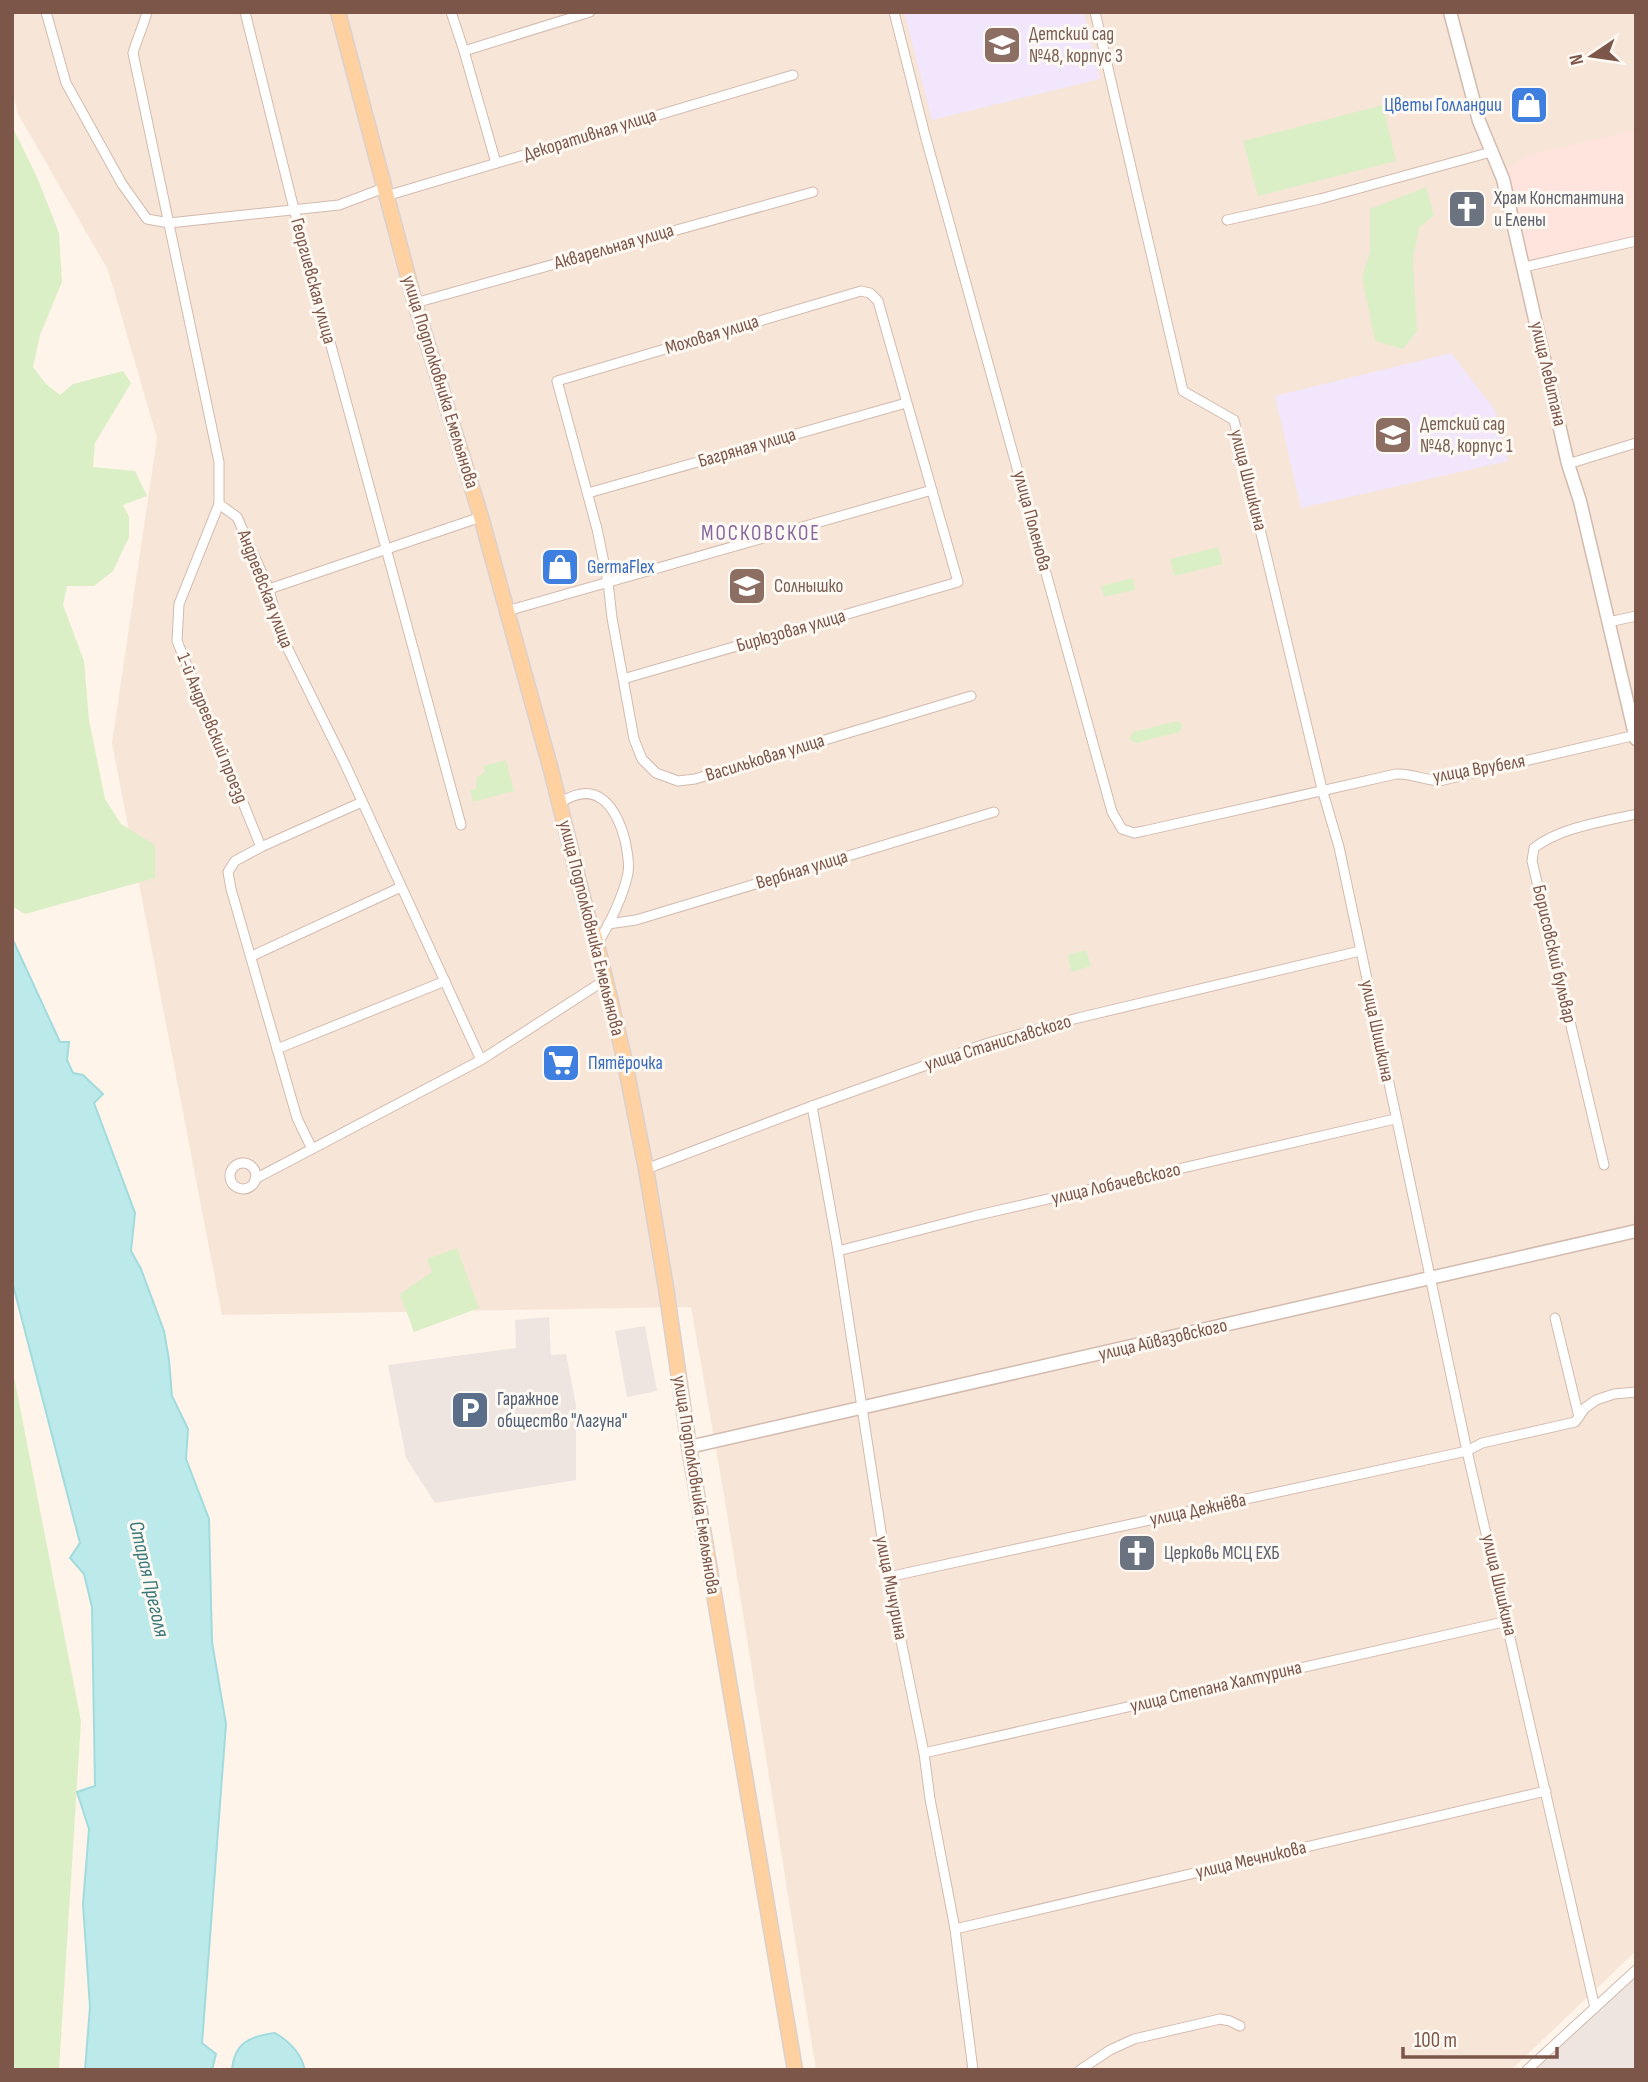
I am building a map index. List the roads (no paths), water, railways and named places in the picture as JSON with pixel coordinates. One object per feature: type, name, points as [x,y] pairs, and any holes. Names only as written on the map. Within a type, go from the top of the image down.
[{"type":"main road","name":"улица Подполковника Емельянова","points":[[338,12],[415,303],[481,517],[606,980],[646,1169],[689,1447],[794,2070]]},
{"type":"street","points":[[46,12],[66,83],[122,184],[146,219],[169,223]]},
{"type":"street","points":[[146,12],[133,53],[195,359],[219,462],[219,504]]},
{"type":"street","name":"Георгиевская улица","points":[[244,12],[294,209],[461,825]]},
{"type":"street","points":[[451,12],[496,163]]},
{"type":"street","points":[[464,51],[590,12]]},
{"type":"street","name":"улица Поленова","points":[[894,12],[925,135],[1114,818],[1122,829],[1134,833],[1322,789]]},
{"type":"street","name":"улица Шишкина","points":[[1095,12],[1183,391],[1234,420],[1322,789],[1339,848],[1467,1451],[1595,2008]]},
{"type":"street","name":"улица Левитана","points":[[1450,12],[1474,105],[1503,179],[1568,464],[1580,501],[1635,736]]},
{"type":"street","name":"Декоративная улица","points":[[169,223],[339,205],[496,163],[793,75]]},
{"type":"street","points":[[1227,220],[1320,199],[1491,152]]},
{"type":"street","name":"Акварельная улица","points":[[415,303],[813,192]]},
{"type":"street","points":[[1524,267],[1636,241]]},
{"type":"street","name":"Моховая улица","points":[[623,679],[608,582],[588,493],[556,381],[860,291],[870,293],[878,301],[958,582]]},
{"type":"street","name":"Багряная улица","points":[[588,493],[906,403]]},
{"type":"street","points":[[1568,464],[1636,443]]},
{"type":"street","points":[[507,611],[932,490]]},
{"type":"street","name":"Андреевская улица","points":[[219,504],[237,517],[269,589],[280,633],[362,802],[481,1060]]},
{"type":"street","name":"1-й Андреевский проезд","points":[[219,504],[179,604],[177,641],[261,846]]},
{"type":"street","points":[[269,589],[481,517]]},
{"type":"street","name":"Бирюзовая улица","points":[[623,679],[958,582]]},
{"type":"street","points":[[1609,622],[1636,616]]},
{"type":"street","name":"Васильковая улица","points":[[623,679],[634,739],[642,760],[656,773],[678,781],[695,779],[971,696]]},
{"type":"street","name":"улица Врубеля","points":[[1322,789],[1406,773],[1424,780],[1439,781],[1635,736]]},
{"type":"street","points":[[560,803],[584,795],[601,797],[612,807],[621,826],[628,853],[628,873],[597,944]]},
{"type":"street","points":[[312,1149],[297,1118],[228,872],[234,861],[261,846],[362,802]]},
{"type":"street","name":"Вербная улица","points":[[608,924],[636,920],[994,813]]},
{"type":"street","name":"Борисовский бульвар","points":[[1604,1166],[1532,861],[1534,848],[1543,841],[1636,814]]},
{"type":"street","points":[[252,956],[401,887]]},
{"type":"street","name":"улица Станиславского","points":[[646,1169],[812,1106],[1000,1040],[1078,1018],[1360,951]]},
{"type":"street","points":[[255,1179],[481,1060],[606,980]]},
{"type":"street","points":[[277,1049],[445,981]]},
{"type":"street","name":"улица Мичурина","points":[[812,1106],[838,1251],[888,1577],[924,1753],[955,1929],[973,2070]]},
{"type":"street","name":"улица Лобачевского","points":[[838,1251],[974,1216],[1395,1119]]},
{"type":"street","name":"улица Айвазовского","points":[[689,1447],[1636,1231]]},
{"type":"street","points":[[1555,1318],[1579,1416]]},
{"type":"street","name":"улица Дежнёва","points":[[888,1577],[1467,1451],[1482,1443],[1575,1422],[1585,1408],[1596,1400],[1614,1394],[1636,1392]]},
{"type":"street","name":"улица Степана Халтурина","points":[[924,1753],[1508,1621]]},
{"type":"street","name":"улица Мечникова","points":[[955,1929],[1546,1791]]},
{"type":"street","points":[[1527,2070],[1636,1970]]},
{"type":"street","points":[[1080,2070],[1110,2050],[1134,2039],[1220,2019],[1240,2026]]},
{"type":"water","name":"Старая Преголя","points":[[12,938],[60,1042],[69,1042],[67,1060],[73,1073],[83,1075],[103,1094],[94,1103],[135,1213],[131,1251],[141,1269],[164,1331],[172,1396],[188,1429],[186,1459],[209,1519],[212,1642],[226,1724],[202,2043],[216,2054],[212,2070],[85,2070],[90,2007],[83,1904],[89,1829],[77,1792],[95,1786],[92,1607],[84,1574],[70,1558],[80,1543],[12,1281]]},
{"type":"water","points":[[275,2033],[294,2048],[305,2070],[232,2070],[236,2053],[245,2042]]},
{"type":"place","name":"Детский сад №48, корпус 3","points":[[1002,45]]},
{"type":"place","name":"Цветы Голландии","points":[[1529,105]]},
{"type":"place","name":"Храм Константина и Елены","points":[[1467,209]]},
{"type":"place","name":"Детский сад №48, корпус 1","points":[[1393,435]]},
{"type":"place","name":"GermaFlex","points":[[560,567]]},
{"type":"place","name":"Солнышко","points":[[747,586]]},
{"type":"place","name":"Пятёрочка","points":[[561,1063]]},
{"type":"place","name":"Гаражное общество \"Лагуна\"","points":[[470,1410]]},
{"type":"place","name":"Церковь МСЦ ЕХБ","points":[[1137,1553]]},
{"type":"district","name":"МОСКОВСКОЕ","points":[[761,533]]}]
